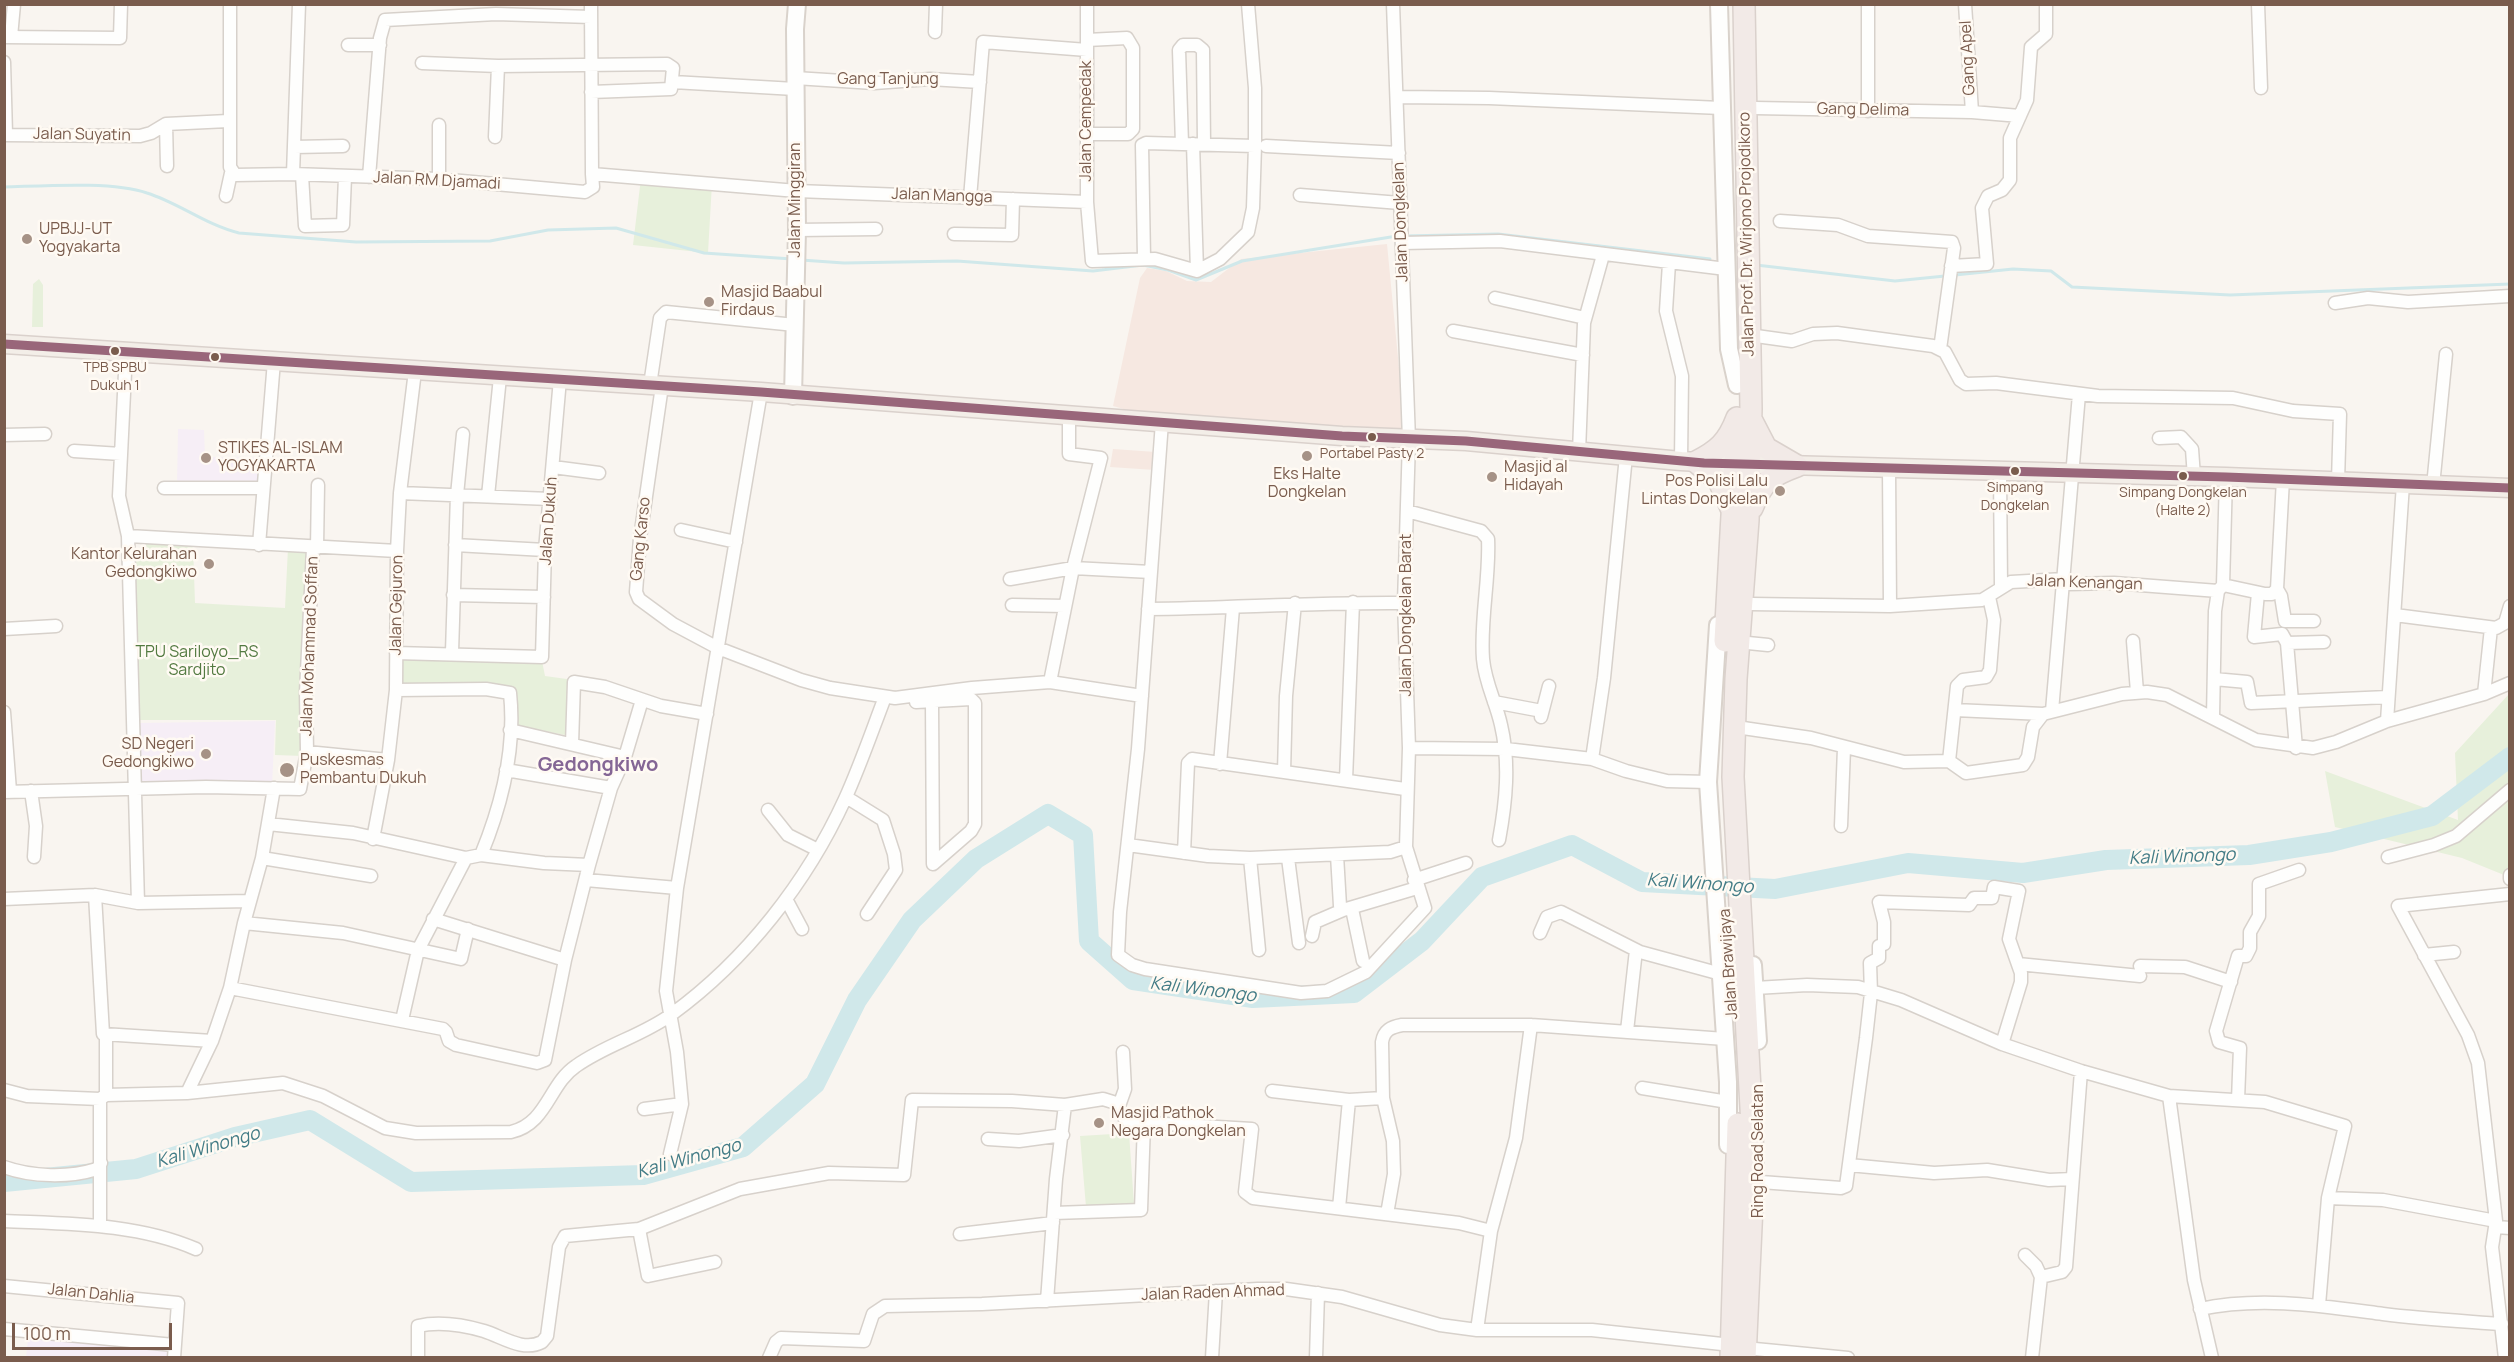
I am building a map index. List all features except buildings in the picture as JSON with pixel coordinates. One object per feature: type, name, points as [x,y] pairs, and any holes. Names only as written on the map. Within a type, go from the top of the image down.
[{"type":"highway","name":"Jalan Prof. Dr. Wirjono Projodikoro","points":[[1730,4],[1737,386],[1744,418]]},
{"type":"highway","name":"Jalan Prof. Dr. Wirjono Projodikoro","points":[[1736,464],[1744,418],[1749,335],[1744,4]]},
{"type":"highway","points":[[1689,462],[1720,448],[1744,418],[1766,448],[1797,466]]},
{"type":"highway","points":[[1689,462],[1719,481],[1741,516],[1767,480],[1774,474],[1797,466]]},
{"type":"highway","name":"Jalan Brawijaya","points":[[1736,464],[1741,516],[1719,749],[1752,1149],[1752,1355]]},
{"type":"highway","name":"Jalan Brawijaya","points":[[1727,846],[1737,777],[1738,557]]},
{"type":"highway","name":"Jalan Brawijaya","points":[[1725,1353],[1738,1100],[1735,947]]},
{"type":"main road","points":[[4,344],[761,392],[1070,417],[1409,440],[1466,441],[1689,462],[2226,477],[2510,488]]},
{"type":"street","points":[[14,4],[8,37],[107,39],[121,37],[122,4]]},
{"type":"street","points":[[226,196],[231,173],[228,121],[230,4]]},
{"type":"street","points":[[299,4],[294,147],[305,226],[344,225],[345,177]]},
{"type":"street","name":"Jalan Minggiran","points":[[793,396],[797,260],[795,84],[797,4]]},
{"type":"street","points":[[935,33],[936,4]]},
{"type":"street","name":"Jalan Cempedak","points":[[1087,4],[1087,202],[1092,262],[1144,258]]},
{"type":"street","points":[[1248,4],[1260,146],[1248,232],[1220,259],[1197,271],[1162,260],[1144,258],[1140,149],[1146,143],[1260,146],[1399,153]]},
{"type":"street","name":"Jalan Dongkelan","points":[[1393,4],[1409,440]]},
{"type":"street","points":[[1719,4],[1728,349],[1737,386]]},
{"type":"street","points":[[1747,172],[1754,146],[1754,4]]},
{"type":"street","points":[[1868,4],[1868,111]]},
{"type":"street","name":"Gang Apel","points":[[1965,4],[1972,112]]},
{"type":"street","points":[[1951,270],[1987,264],[1982,208],[1988,196],[2002,190],[2010,180],[2010,138],[2027,100],[2030,51],[2046,34],[2046,4]]},
{"type":"street","points":[[2258,4],[2261,88]]},
{"type":"street","points":[[369,177],[382,24],[389,19],[591,11],[592,174],[797,191]]},
{"type":"street","points":[[969,198],[983,45],[986,41],[1087,45],[1127,38],[1133,48],[1133,129],[1128,134],[1088,134]]},
{"type":"street","points":[[348,45],[380,45]]},
{"type":"street","points":[[1193,144],[1203,50],[1197,45],[1183,45],[1179,50],[1193,144],[1197,271]]},
{"type":"street","points":[[4,62],[5,134]]},
{"type":"street","points":[[422,63],[498,66],[670,65],[673,68],[674,82],[669,90],[591,92]]},
{"type":"street","points":[[495,137],[498,66]]},
{"type":"street","name":"Gang Tanjung","points":[[674,82],[795,84],[874,83],[930,79],[980,82]]},
{"type":"street","points":[[1398,97],[1721,108]]},
{"type":"street","name":"Gang Delima","points":[[1755,108],[1972,112],[2017,120]]},
{"type":"street","name":"Jalan Suyatin","points":[[5,134],[140,135],[151,133],[166,124],[228,121]]},
{"type":"street","points":[[166,124],[167,166]]},
{"type":"street","points":[[439,125],[439,179]]},
{"type":"street","points":[[294,147],[343,146]]},
{"type":"street","name":"Jalan RM Djamadi","points":[[231,173],[238,176],[298,174],[439,179],[585,192],[593,188],[592,174]]},
{"type":"street","name":"Jalan Mangga","points":[[797,191],[1087,202]]},
{"type":"street","points":[[1300,195],[1400,203]]},
{"type":"street","points":[[954,234],[1012,236],[1013,199]]},
{"type":"street","points":[[1780,221],[1838,225],[1868,236],[1948,240],[1954,248],[1940,348]]},
{"type":"street","points":[[797,230],[876,229]]},
{"type":"street","points":[[1402,243],[1500,242],[1726,269]]},
{"type":"street","points":[[1579,452],[1585,318],[1603,255]]},
{"type":"street","points":[[1669,263],[1666,312],[1682,375],[1689,462]]},
{"type":"street","points":[[2335,303],[2368,298],[2408,302],[2510,296]]},
{"type":"street","points":[[1495,298],[1585,318]]},
{"type":"street","points":[[656,385],[660,318],[666,312],[795,325]]},
{"type":"street","points":[[1453,331],[1583,355]]},
{"type":"street","points":[[1749,335],[1792,341],[1813,334],[1837,333],[1940,348],[1949,358],[1960,380],[1966,384],[1996,383],[2079,394],[2233,398],[2293,411],[2340,414],[2338,481]]},
{"type":"street","points":[[126,352],[119,500],[128,536],[138,903]]},
{"type":"street","points":[[2433,486],[2446,354]]},
{"type":"street","points":[[259,544],[274,361]]},
{"type":"street","name":"Jalan Gejuron","points":[[373,839],[388,760],[396,690],[397,551],[400,494],[415,371]]},
{"type":"street","points":[[488,496],[500,377]]},
{"type":"street","name":"Jalan Dukuh","points":[[452,652],[536,658],[543,656],[545,550],[560,379]]},
{"type":"street","name":"Gang Karso","points":[[656,385],[636,592],[639,599],[673,624],[718,648]]},
{"type":"street","points":[[670,1154],[682,1104],[666,991],[677,888],[761,392]]},
{"type":"street","points":[[1743,728],[1811,738],[1905,762],[1948,761],[1966,773],[2023,765],[2030,753],[2033,727],[2048,712],[2064,579],[2079,394]]},
{"type":"street","points":[[1050,682],[1073,568],[1101,458],[1069,454],[1070,417]]},
{"type":"street","points":[[1162,422],[1142,696],[1128,845],[1184,853],[1250,858],[1390,852],[1406,847]]},
{"type":"street","points":[[4,435],[45,434]]},
{"type":"street","points":[[396,653],[452,652],[455,545],[463,434]]},
{"type":"street","points":[[2159,438],[2181,437],[2192,449],[2194,477]]},
{"type":"street","name":"Jalan Dongkelan Barat","points":[[1128,845],[1120,912],[1118,955],[1132,965],[1144,969],[1301,993],[1327,991],[1366,972],[1422,912],[1425,904],[1416,884],[1406,847],[1409,748],[1404,603],[1409,440]]},
{"type":"street","points":[[74,451],[121,454]]},
{"type":"street","points":[[1592,759],[1604,678],[1626,456]]},
{"type":"street","points":[[553,467],[599,474]]},
{"type":"street","points":[[1889,468],[1890,606]]},
{"type":"street","points":[[1751,604],[1890,606],[1982,600],[1989,597],[2001,586],[2000,472]]},
{"type":"street","points":[[2213,717],[2215,611],[2220,588],[2226,477]]},
{"type":"street","points":[[2283,479],[2277,590],[2281,596],[2285,621],[2314,621]]},
{"type":"street","points":[[2387,722],[2403,484]]},
{"type":"street","name":"Jalan Mohammad Soffan","points":[[274,788],[300,789],[307,753],[306,692],[318,485]]},
{"type":"street","points":[[164,488],[263,488]]},
{"type":"street","points":[[400,494],[550,499]]},
{"type":"street","points":[[1407,511],[1481,531],[1487,536],[1483,656],[1486,680],[1506,749],[1506,792],[1499,840]]},
{"type":"street","points":[[681,530],[736,542]]},
{"type":"street","points":[[128,536],[397,551]]},
{"type":"street","points":[[455,545],[545,550]]},
{"type":"street","points":[[1727,846],[1708,782],[1722,569],[1738,557],[1751,604],[1743,728],[1737,777]]},
{"type":"street","points":[[1010,579],[1073,568],[1151,572]]},
{"type":"street","name":"Jalan Kenangan","points":[[2001,586],[2020,581],[2064,579],[2068,584],[2114,583],[2220,588],[2272,594],[2277,590]]},
{"type":"street","points":[[2258,593],[2254,637],[2282,634],[2287,643],[2296,748]]},
{"type":"street","points":[[453,595],[544,597]]},
{"type":"street","points":[[1948,761],[1959,682],[1986,676],[1990,670],[1994,620],[1989,597]]},
{"type":"street","points":[[1346,780],[1353,602]]},
{"type":"street","points":[[1148,609],[1233,608],[1295,603],[1404,603]]},
{"type":"street","points":[[1284,772],[1286,696],[1295,603]]},
{"type":"street","points":[[1012,605],[1065,606]]},
{"type":"street","points":[[2395,615],[2491,628],[2505,622],[2510,606]]},
{"type":"street","points":[[1220,764],[1233,608]]},
{"type":"street","points":[[4,629],[56,626]]},
{"type":"street","points":[[2484,694],[2491,628]]},
{"type":"street","points":[[2133,641],[2137,692]]},
{"type":"street","points":[[2287,643],[2324,642]]},
{"type":"street","points":[[1748,643],[1768,645]]},
{"type":"street","points":[[718,648],[816,685],[885,697],[903,698],[972,688],[1050,682],[1142,696]]},
{"type":"street","points":[[2214,679],[2247,682],[2252,703],[2388,697]]},
{"type":"street","points":[[572,744],[574,682],[605,687],[642,700],[707,714]]},
{"type":"street","points":[[1955,710],[2048,712],[2137,692],[2167,695],[2256,740],[2296,748],[2323,746],[2387,722],[2484,694],[2510,683]]},
{"type":"street","points":[[1494,702],[1542,714],[1549,686]]},
{"type":"street","points":[[396,690],[509,692],[510,730],[506,770],[499,810],[481,855]]},
{"type":"street","points":[[4,1090],[27,1096],[103,1097],[188,1093],[283,1083],[323,1096],[385,1128],[416,1133],[511,1132],[534,1121],[574,1067],[621,1040],[631,1039],[723,970],[786,899],[818,850],[846,797],[885,697]]},
{"type":"street","points":[[903,698],[908,702],[973,699],[976,730],[975,826],[933,864],[931,861],[932,702]]},
{"type":"street","points":[[230,988],[443,1029],[449,1041],[456,1045],[540,1063],[546,1058],[565,960],[589,865],[611,788],[625,757],[642,700]]},
{"type":"street","points":[[4,712],[7,791],[274,788],[262,858],[244,923],[230,988],[212,1041],[188,1093]]},
{"type":"street","points":[[510,730],[625,757]]},
{"type":"street","points":[[1409,748],[1506,749],[1592,759],[1626,771],[1667,781],[1708,782]]},
{"type":"street","points":[[1841,826],[1844,748]]},
{"type":"street","points":[[307,753],[388,760]]},
{"type":"street","points":[[1184,853],[1189,761],[1196,758],[1220,764],[1406,789]]},
{"type":"street","points":[[506,770],[611,788]]},
{"type":"street","points":[[2388,857],[2434,845],[2456,836],[2510,789]]},
{"type":"street","points":[[31,790],[36,826],[34,857]]},
{"type":"street","points":[[846,797],[883,820],[894,854],[896,870],[867,914]]},
{"type":"street","points":[[768,810],[788,835],[818,850]]},
{"type":"street","points":[[268,824],[353,833],[466,858],[481,855],[544,863],[589,865]]},
{"type":"street","points":[[1337,855],[1340,906],[1347,910],[1363,961]]},
{"type":"street","points":[[262,858],[371,876]]},
{"type":"street","points":[[402,1020],[418,950],[466,858]]},
{"type":"street","points":[[1250,858],[1259,950]]},
{"type":"street","points":[[1288,858],[1299,943]]},
{"type":"street","points":[[1312,936],[1315,922],[1466,863]]},
{"type":"street","points":[[2238,1100],[2240,1048],[2222,1044],[2216,1036],[2238,956],[2246,956],[2250,948],[2250,932],[2259,916],[2259,884],[2299,870]]},
{"type":"street","points":[[586,880],[677,888]]},
{"type":"street","points":[[1761,1182],[1842,1188],[1847,1184],[1871,993],[1870,963],[1879,958],[1879,946],[1884,944],[1885,937],[1880,902],[1969,905],[1974,898],[1992,898],[1994,887],[2019,891],[2009,939],[2021,973],[2019,993],[2002,1044]]},
{"type":"street","points":[[2505,1358],[2492,1247],[2496,1224],[2478,1064],[2468,1035],[2398,906],[2510,894]]},
{"type":"street","points":[[95,896],[102,1031],[106,1036],[100,1226]]},
{"type":"street","points":[[4,899],[95,896],[138,903],[250,901]]},
{"type":"street","points":[[786,899],[802,929]]},
{"type":"street","points":[[1540,933],[1547,917],[1561,912],[1636,950],[1721,974]]},
{"type":"street","points":[[433,919],[565,960]]},
{"type":"street","points":[[244,923],[343,933],[461,958],[468,929]]},
{"type":"street","name":"Ring Road Selatan","points":[[1725,1353],[1728,1102],[1721,974],[1735,947]]},
{"type":"street","name":"Ring Road Selatan","points":[[1735,947],[1755,988],[1760,1083],[1761,1182],[1752,1355]]},
{"type":"street","points":[[1627,1031],[1636,950]]},
{"type":"street","points":[[2424,955],[2454,952]]},
{"type":"street","points":[[2018,964],[2140,971],[2185,967],[2231,982]]},
{"type":"street","points":[[1755,988],[1830,985],[1858,987],[1871,993],[1901,1000],[2002,1044],[2081,1071],[2169,1096],[2265,1102],[2345,1126],[2328,1198],[2319,1305]]},
{"type":"street","points":[[1388,1214],[1394,1174],[1393,1152],[1383,1098],[1382,1041],[1384,1033],[1390,1028],[1402,1025],[1531,1025],[1725,1039]]},
{"type":"street","points":[[1478,1323],[1491,1231],[1516,1138],[1531,1025]]},
{"type":"street","points":[[106,1036],[212,1041]]},
{"type":"street","points":[[1119,1106],[1125,1089],[1123,1052]]},
{"type":"street","points":[[2041,1277],[2062,1272],[2066,1267],[2081,1071]]},
{"type":"street","points":[[1642,1088],[1728,1102]]},
{"type":"street","points":[[1272,1091],[1349,1100],[1383,1098]]},
{"type":"street","points":[[2169,1096],[2200,1309],[2212,1358]]},
{"type":"street","points":[[418,1358],[418,1326],[437,1323],[486,1332],[525,1346],[539,1344],[547,1336],[562,1239],[566,1236],[639,1228],[740,1189],[829,1173],[904,1175],[912,1100],[1012,1101],[1065,1105],[1103,1099],[1113,1101],[1119,1106],[1127,1120],[1252,1129],[1245,1182],[1248,1196],[1459,1223],[1491,1231]]},
{"type":"street","points":[[1339,1208],[1349,1100]]},
{"type":"street","points":[[644,1109],[682,1104]]},
{"type":"street","points":[[1047,1300],[1065,1105]]},
{"type":"street","points":[[960,1234],[1053,1218],[1141,1210],[1144,1123]]},
{"type":"street","points":[[988,1140],[1019,1141],[1063,1135]]},
{"type":"street","points":[[4,1167],[20,1173],[49,1174],[85,1172],[97,1169],[101,1165]]},
{"type":"street","points":[[1849,1165],[1934,1173],[1987,1170],[2049,1180],[2072,1179]]},
{"type":"street","points":[[2328,1198],[2383,1200],[2510,1228]]},
{"type":"street","points":[[4,1221],[100,1226],[157,1236],[196,1249]]},
{"type":"street","points":[[639,1228],[648,1276],[715,1262]]},
{"type":"street","points":[[2025,1255],[2036,1266],[2041,1277],[2032,1358]]},
{"type":"street","name":"Jalan Dahlia","points":[[4,1286],[178,1303],[174,1351]]},
{"type":"street","name":"Jalan Raden Ahmad","points":[[769,1358],[781,1338],[864,1341],[873,1314],[885,1306],[1286,1289],[1342,1297],[1440,1325],[1478,1323],[1592,1330],[1725,1353]]},
{"type":"street","points":[[1212,1358],[1216,1291]]},
{"type":"street","points":[[1316,1358],[1318,1293]]},
{"type":"street","points":[[2200,1309],[2247,1302],[2319,1305],[2383,1314],[2502,1324]]},
{"type":"street","points":[[4,1329],[174,1351]]},
{"type":"street","points":[[1752,1355],[1848,1358]]},
{"type":"shaded area","points":[[1387,244],[1405,430],[1145,415],[1113,406],[1140,278],[1147,268],[1166,271],[1187,281],[1211,282],[1241,259]]},
{"type":"shaded area","name":"STIKES AL-ISLAM YOGYAKARTA","points":[[178,429],[204,430],[205,457],[264,458],[262,487],[177,486]]},
{"type":"shaded area","points":[[1113,449],[1156,452],[1155,470],[1110,467]]},
{"type":"shaded area","name":"SD Negeri Gedongkiwo","points":[[275,721],[272,786],[140,786],[137,723]]},
{"type":"shaded area","points":[[28,1339],[171,1348],[171,1357],[26,1358]]},
{"type":"green space","points":[[641,178],[712,183],[708,253],[633,245]]},
{"type":"green space","points":[[39,279],[43,285],[43,327],[32,327],[33,284]]},
{"type":"green space","name":"TPU Sariloyo_RS Sardjito","points":[[146,544],[193,545],[195,603],[285,608],[288,548],[310,549],[303,756],[275,755],[276,720],[136,720],[134,560],[146,559]]},
{"type":"green space","points":[[401,654],[542,661],[545,676],[574,680],[570,736],[510,724],[511,693],[402,684]]},
{"type":"green space","points":[[2509,694],[2509,877],[2462,858],[2335,827],[2325,771],[2458,820],[2455,753]]},
{"type":"green space","points":[[1129,1133],[1134,1204],[1086,1207],[1080,1136]]},
{"type":"waterway","points":[[4,187],[77,185],[132,189],[159,197],[215,225],[239,233],[356,242],[490,241],[548,230],[616,228],[704,253],[792,259]]},
{"type":"waterway","points":[[1404,236],[1498,234],[1710,259]]},
{"type":"waterway","points":[[801,260],[844,263],[957,261],[1093,271],[1143,265],[1168,270],[1196,280],[1242,261],[1397,236]]},
{"type":"waterway","points":[[1756,265],[1895,281],[1945,276]]},
{"type":"waterway","points":[[1955,275],[2013,269],[2051,271],[2072,287],[2230,295],[2510,284]]},
{"type":"waterway","name":"Kali Winongo","points":[[4,1182],[136,1169],[235,1137],[310,1120],[411,1182],[643,1175],[743,1147],[815,1084],[857,1000],[912,920],[976,859],[1048,814],[1083,835],[1089,941],[1133,980],[1253,998],[1354,993],[1422,941],[1482,877],[1572,845],[1642,882],[1775,889],[1908,863],[2023,873],[2106,860],[2249,855],[2331,842],[2432,816],[2510,757]]},
{"type":"transit line","points":[[4,344],[761,392],[1342,436],[1466,441],[1704,463],[2226,477],[2510,488]]},
{"type":"place","name":"UPBJJ-UT Yogyakarta","points":[[27,239]]},
{"type":"place","name":"Masjid Baabul Firdaus","points":[[709,302]]},
{"type":"place","name":"TPB SPBU Dukuh 1","points":[[115,351]]},
{"type":"place","name":"Portabel Pasty 2","points":[[1372,437]]},
{"type":"place","name":"Eks Halte Dongkelan","points":[[1307,456]]},
{"type":"place","name":"STIKES AL-ISLAM YOGYAKARTA","points":[[206,458]]},
{"type":"place","name":"Simpang Dongkelan","points":[[2015,471]]},
{"type":"place","name":"Simpang Dongkelan (Halte 2)","points":[[2183,476]]},
{"type":"place","name":"Masjid al Hidayah","points":[[1492,477]]},
{"type":"place","name":"Pos Polisi Lalu Lintas Dongkelan","points":[[1780,491]]},
{"type":"place","name":"Kantor Kelurahan Gedongkiwo","points":[[209,564]]},
{"type":"place","name":"SD Negeri Gedongkiwo","points":[[206,754]]},
{"type":"place","name":"Puskesmas Pembantu Dukuh","points":[[287,770]]},
{"type":"place","name":"Masjid Pathok Negara Dongkelan","points":[[1099,1123]]},
{"type":"district","name":"Gedongkiwo","points":[[598,765]]}]
